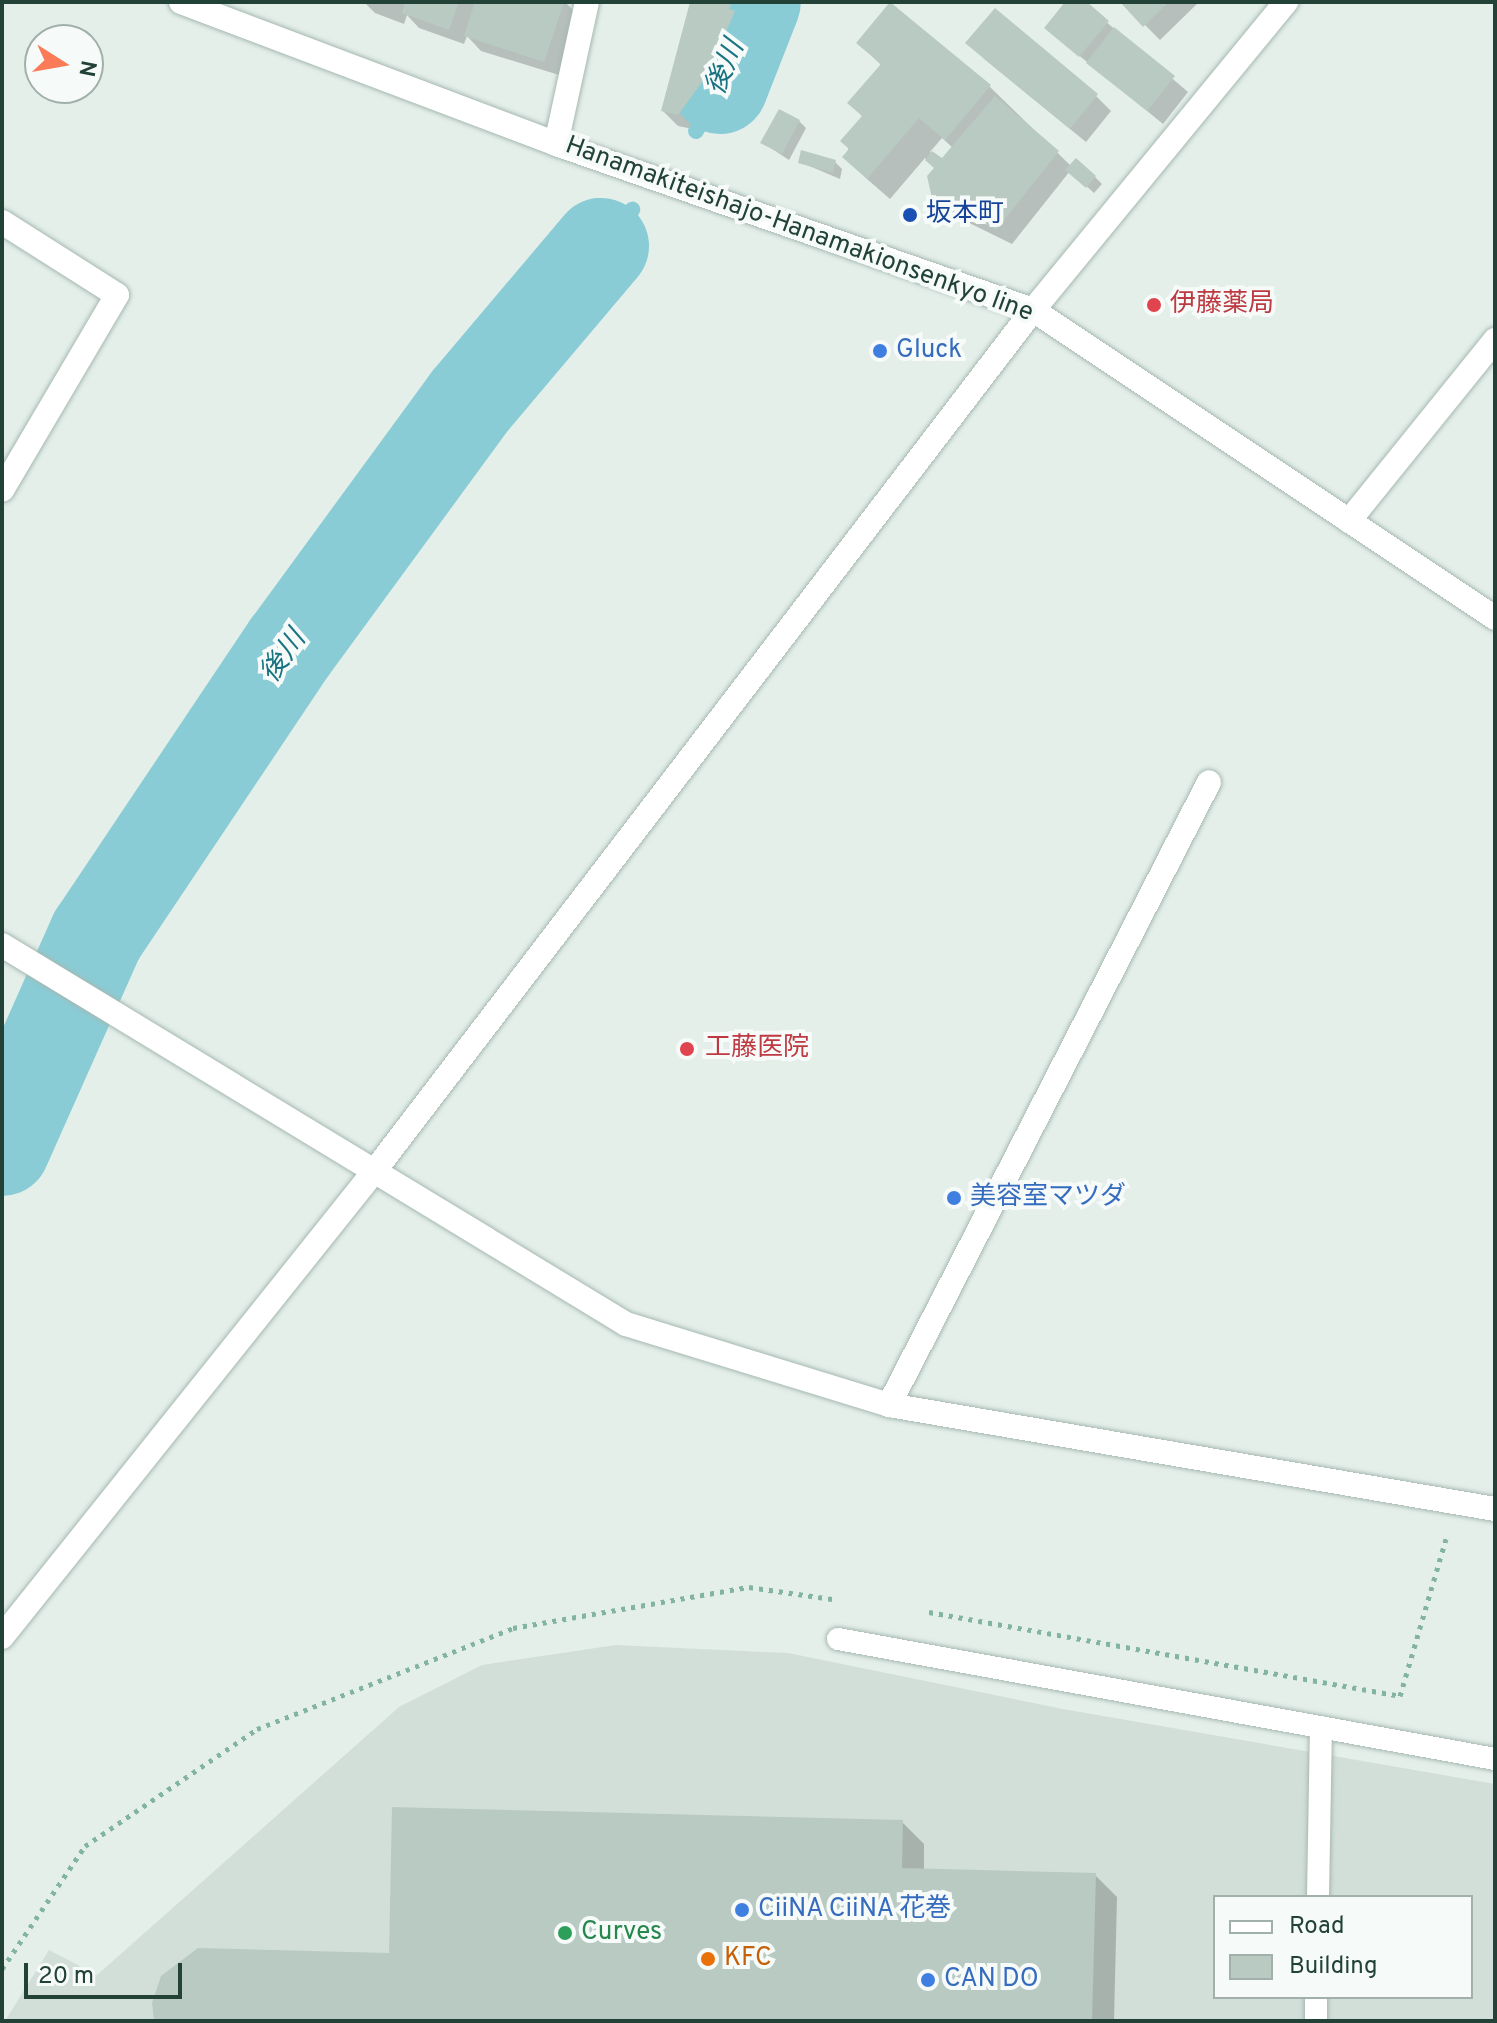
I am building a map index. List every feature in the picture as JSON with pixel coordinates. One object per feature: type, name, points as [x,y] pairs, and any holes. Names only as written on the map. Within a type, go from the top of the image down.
[{"type":"street","name":"Hanamakiteishajo-Hanamakionsenkyo line","points":[[181,2],[556,144],[1033,310],[1495,618]]},
{"type":"street","points":[[556,144],[587,2]]},
{"type":"street","points":[[3,1636],[376,1169],[1033,310],[1286,2]]},
{"type":"street","points":[[2,222],[117,295],[2,490]]},
{"type":"street","points":[[1349,521],[1495,340]]},
{"type":"street","points":[[889,1405],[1209,782]]},
{"type":"street","points":[[2,945],[376,1169],[626,1324],[889,1405],[1495,1509]]},
{"type":"lane","points":[[838,1639],[1495,1759]]},
{"type":"lane","points":[[1318,1895],[1321,1727]]},
{"type":"lane","points":[[1316,1999],[1316,2021]]},
{"type":"path","points":[[921,1611],[1400,1696],[1456,1502]]},
{"type":"path","points":[[2,1969],[85,1846],[257,1729],[513,1628],[749,1587],[843,1600]]},
{"type":"shaded area","points":[[616,1645],[788,1653],[1063,1709],[1495,1784],[1495,2021],[5,2021],[49,1950],[97,1975],[399,1707],[482,1665]]},
{"type":"building","points":[[405,2],[459,2],[449,30],[402,13]]},
{"type":"building","points":[[475,2],[564,2],[544,62],[464,36]]},
{"type":"building","points":[[690,2],[732,2],[729,9],[735,11],[707,75],[678,115],[661,111]]},
{"type":"building","points":[[890,2],[991,85],[945,140],[919,118],[867,179],[842,157],[849,149],[840,141],[862,116],[847,103],[881,64],[856,43]]},
{"type":"building","points":[[1065,2],[1087,2],[1109,21],[1079,57],[1044,28]]},
{"type":"building","points":[[1120,2],[1169,2],[1143,27]]},
{"type":"building","points":[[995,8],[1098,94],[1070,129],[965,43]]},
{"type":"building","points":[[1114,27],[1175,76],[1147,111],[1086,63]]},
{"type":"building","points":[[995,96],[1059,151],[996,230],[932,198],[927,176],[934,168],[925,160],[932,151],[942,158]]},
{"type":"building","points":[[779,109],[800,120],[782,154],[760,143]]},
{"type":"building","points":[[801,150],[836,160],[833,173],[798,163]]},
{"type":"building","points":[[1076,158],[1096,176],[1086,188],[1065,170]]},
{"type":"building","name":"CiiNA CiiNA 花巻","points":[[392,1807],[903,1820],[902,1868],[1096,1873],[1092,2021],[154,2021],[152,2003],[161,1976],[198,1948],[389,1953]]},
{"type":"waterway","name":"後川","points":[[720,86],[753,2]]},
{"type":"waterway","name":"後川","points":[[696,131],[720,86]]},
{"type":"waterway","name":"後川","points":[[601,246],[632,210]]},
{"type":"waterway","name":"後川","points":[[2,1148],[97,935],[290,647],[470,401],[601,246]]},
{"type":"place","name":"坂本町","points":[[910,215]]},
{"type":"place","name":"伊藤薬局","points":[[1154,305]]},
{"type":"place","name":"Gluck","points":[[880,351]]},
{"type":"place","name":"工藤医院","points":[[687,1049]]},
{"type":"place","name":"美容室マツダ","points":[[954,1198]]},
{"type":"place","name":"CiiNA CiiNA 花巻","points":[[742,1910]]},
{"type":"place","name":"Curves","points":[[565,1933]]},
{"type":"place","name":"KFC","points":[[708,1959]]},
{"type":"place","name":"CAN DO","points":[[928,1980]]}]
